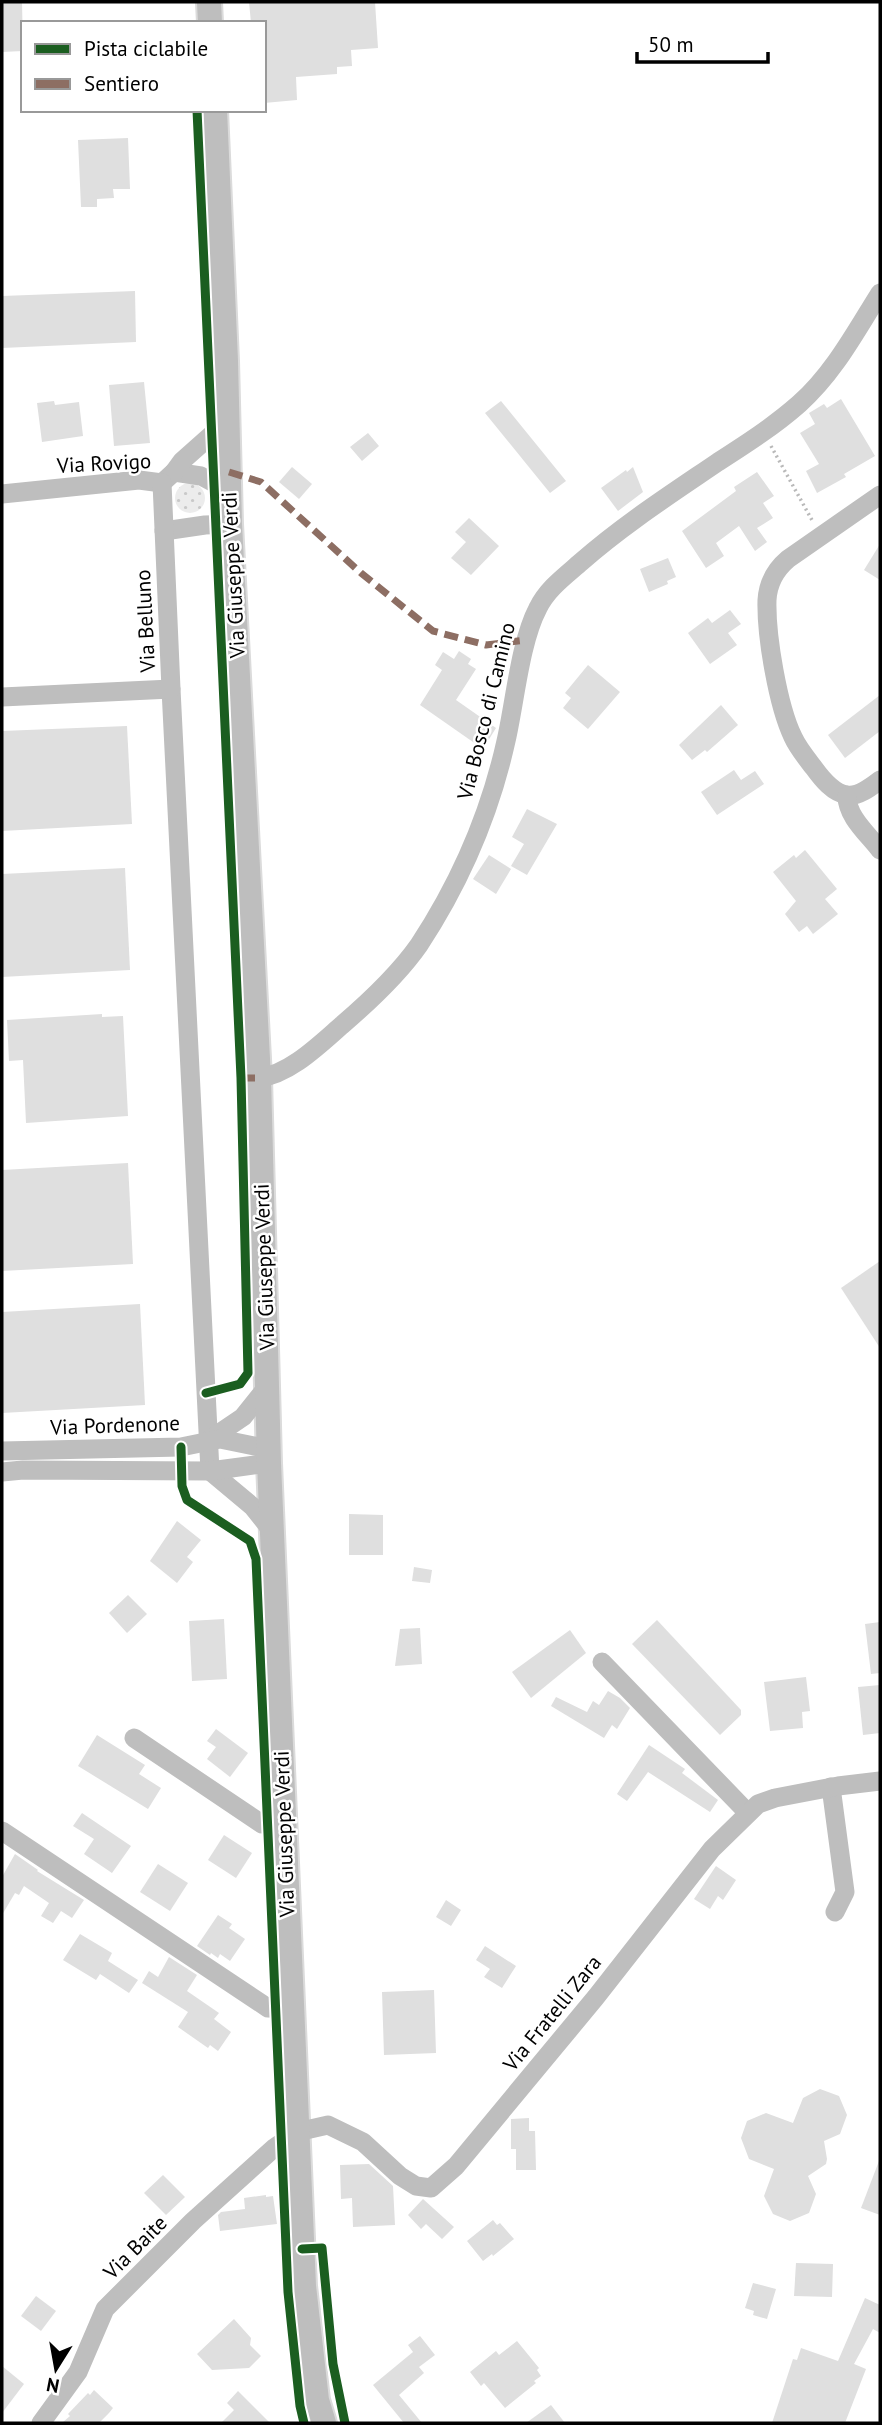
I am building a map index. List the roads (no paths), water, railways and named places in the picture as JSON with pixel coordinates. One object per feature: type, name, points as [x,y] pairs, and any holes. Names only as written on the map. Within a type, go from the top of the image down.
[{"type":"main road","points":[[209,2],[210,21]]},
{"type":"main road","name":"Via Giuseppe Verdi","points":[[215,112],[230,524],[258,1078],[269,1456],[304,2286],[317,2400],[324,2423]]},
{"type":"street","name":"Via Bosco di Camino","points":[[258,1078],[270,1076],[287,1067],[323,1041],[372,999],[418,946],[472,845],[488,803],[501,761],[530,625],[548,592],[603,542],[653,505],[764,432],[800,403],[834,365],[880,293]]},
{"type":"street","name":"Via Rovigo","points":[[2,494],[168,478],[182,461],[227,421]]},
{"type":"street","points":[[168,478],[201,476],[229,491]]},
{"type":"street","name":"Via Belluno","points":[[2,697],[172,689],[164,531],[168,478]]},
{"type":"street","points":[[880,495],[775,571],[767,599],[769,632],[782,705],[793,738],[832,789],[847,796],[860,793],[880,780]]},
{"type":"street","points":[[164,531],[230,524]]},
{"type":"street","points":[[172,689],[210,1471],[253,1507],[272,1531]]},
{"type":"street","points":[[847,796],[847,804],[852,814],[880,850]]},
{"type":"street","points":[[209,1441],[243,1417],[267,1387]]},
{"type":"street","name":"Via Pordenone","points":[[2,1451],[181,1447],[209,1441],[232,1440],[269,1456]]},
{"type":"street","name":"Via Pordenone","points":[[2,1472],[210,1471],[269,1456]]},
{"type":"street","points":[[602,1662],[748,1813]]},
{"type":"street","points":[[134,1738],[262,1824],[284,1823]]},
{"type":"street","name":"Via Fratelli Zara","points":[[297,2132],[328,2124],[363,2142],[400,2176],[416,2186],[431,2188],[442,2181],[596,1997],[712,1849],[748,1813],[758,1804],[775,1798],[880,1781]]},
{"type":"street","points":[[831,1787],[845,1892],[835,1912]]},
{"type":"street","points":[[2,1831],[268,2008],[291,2009]]},
{"type":"street","name":"Via Baite","points":[[41,2423],[78,2372],[105,2309],[193,2221],[274,2148],[297,2132]]}]
